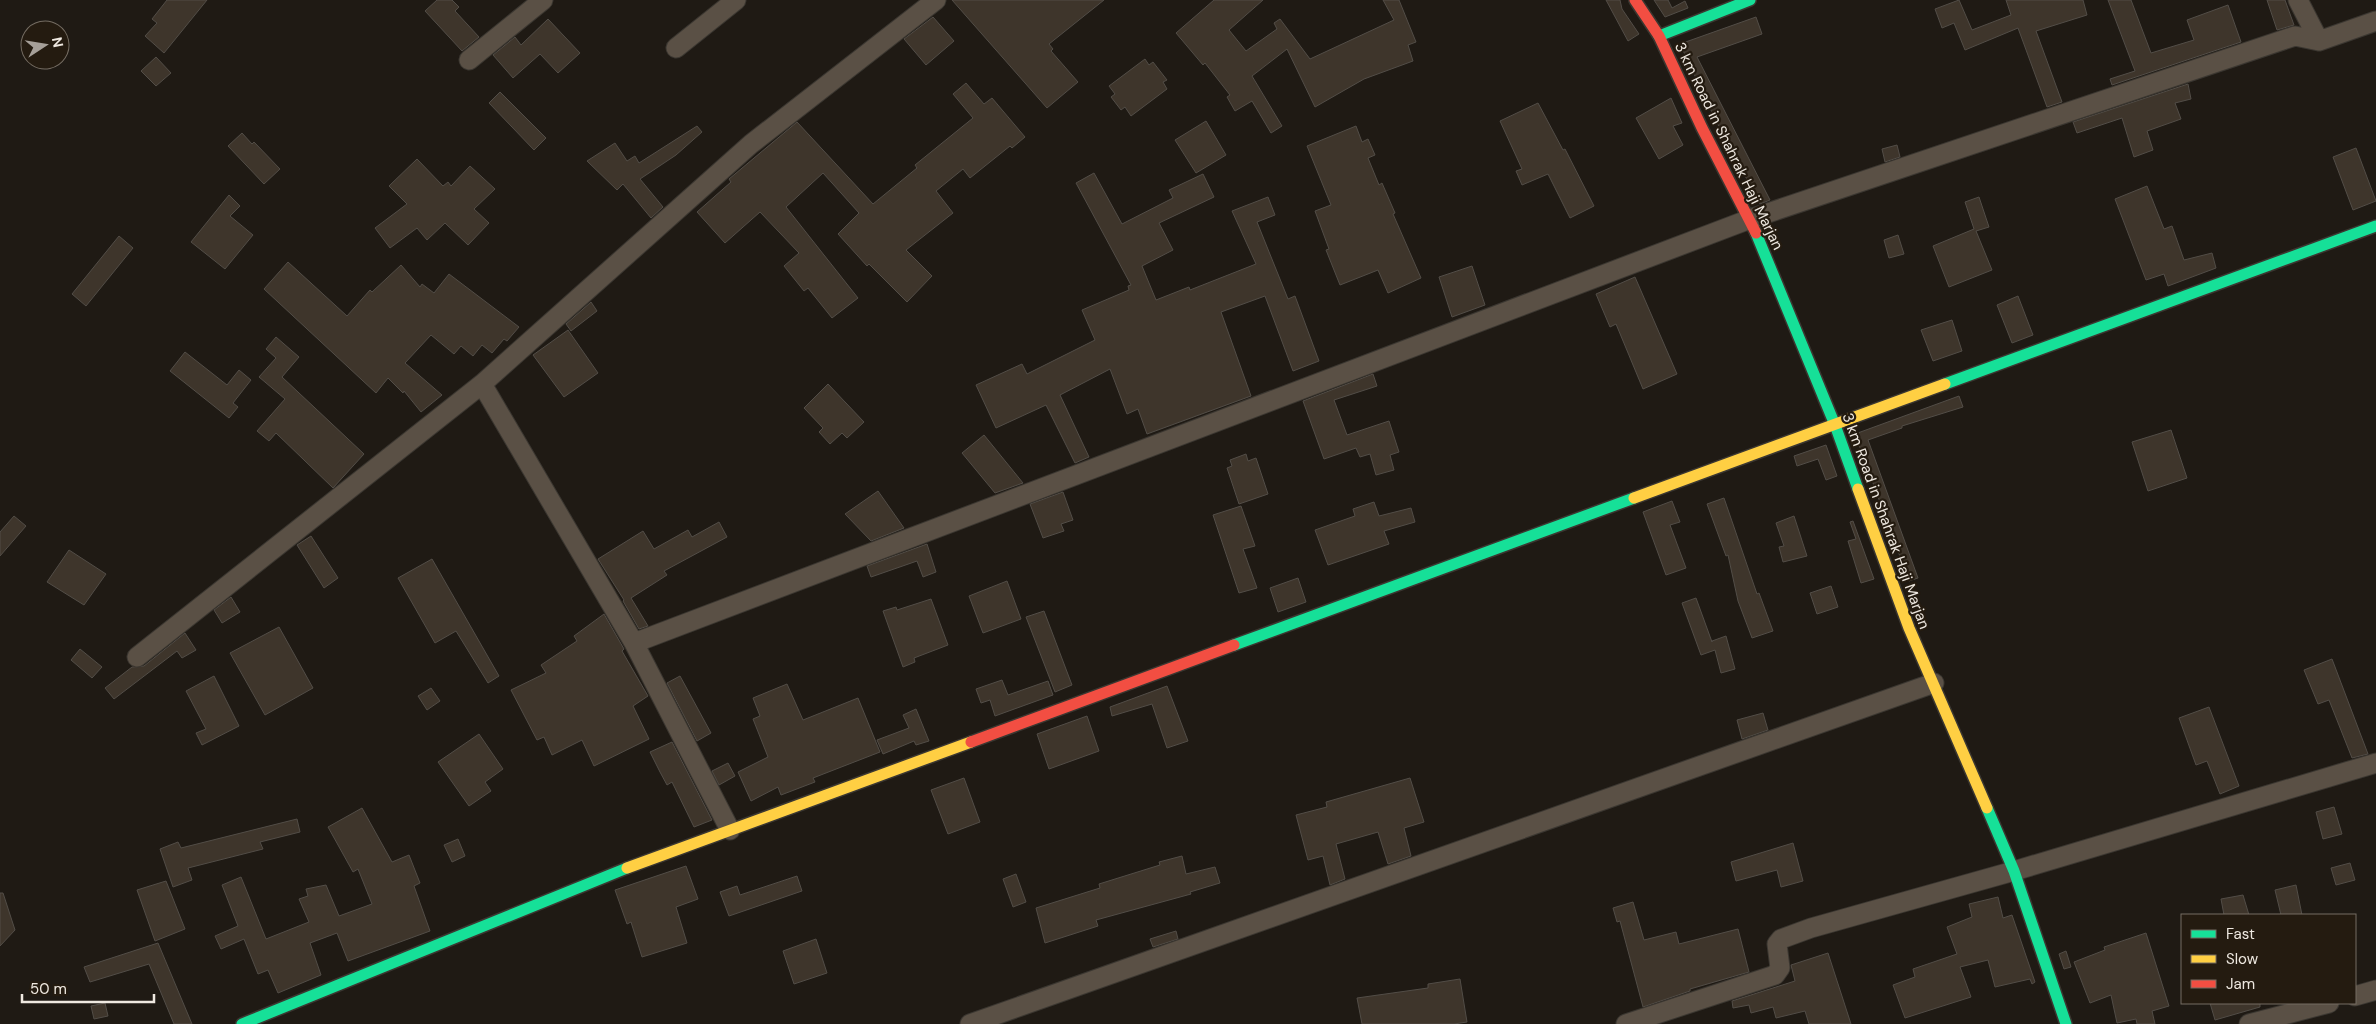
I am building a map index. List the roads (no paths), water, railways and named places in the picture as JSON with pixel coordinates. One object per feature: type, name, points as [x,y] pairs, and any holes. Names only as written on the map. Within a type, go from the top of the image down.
[{"type":"street","points":[[469,60],[544,0]]},
{"type":"street","points":[[676,48],[736,0]]},
{"type":"street","points":[[137,657],[482,384],[751,144],[936,0]]},
{"type":"street","name":"3 km Road in Shahrak Haji Marjan","points":[[1635,0],[1658,36],[1702,128],[1750,219],[1835,425],[1909,628],[2014,871],[2066,1024]]},
{"type":"street","name":"3 km Road in Shahrak Haji Marjan","points":[[1658,36],[1750,0]]},
{"type":"street","points":[[2298,0],[2319,41]]},
{"type":"street","points":[[634,643],[1750,219],[2295,36],[2319,41],[2376,21]]},
{"type":"street","points":[[242,1024],[626,868],[2376,226]]},
{"type":"street","points":[[482,384],[634,643],[730,830]]},
{"type":"street","points":[[970,1024],[1934,684]]},
{"type":"street","points":[[1626,1024],[1775,975],[1780,968],[1777,944],[1782,939],[1811,928],[2014,871],[2376,763]]},
{"type":"street","points":[[2356,996],[2376,990]]},
{"type":"street","points":[[2249,1024],[2325,1004]]}]
